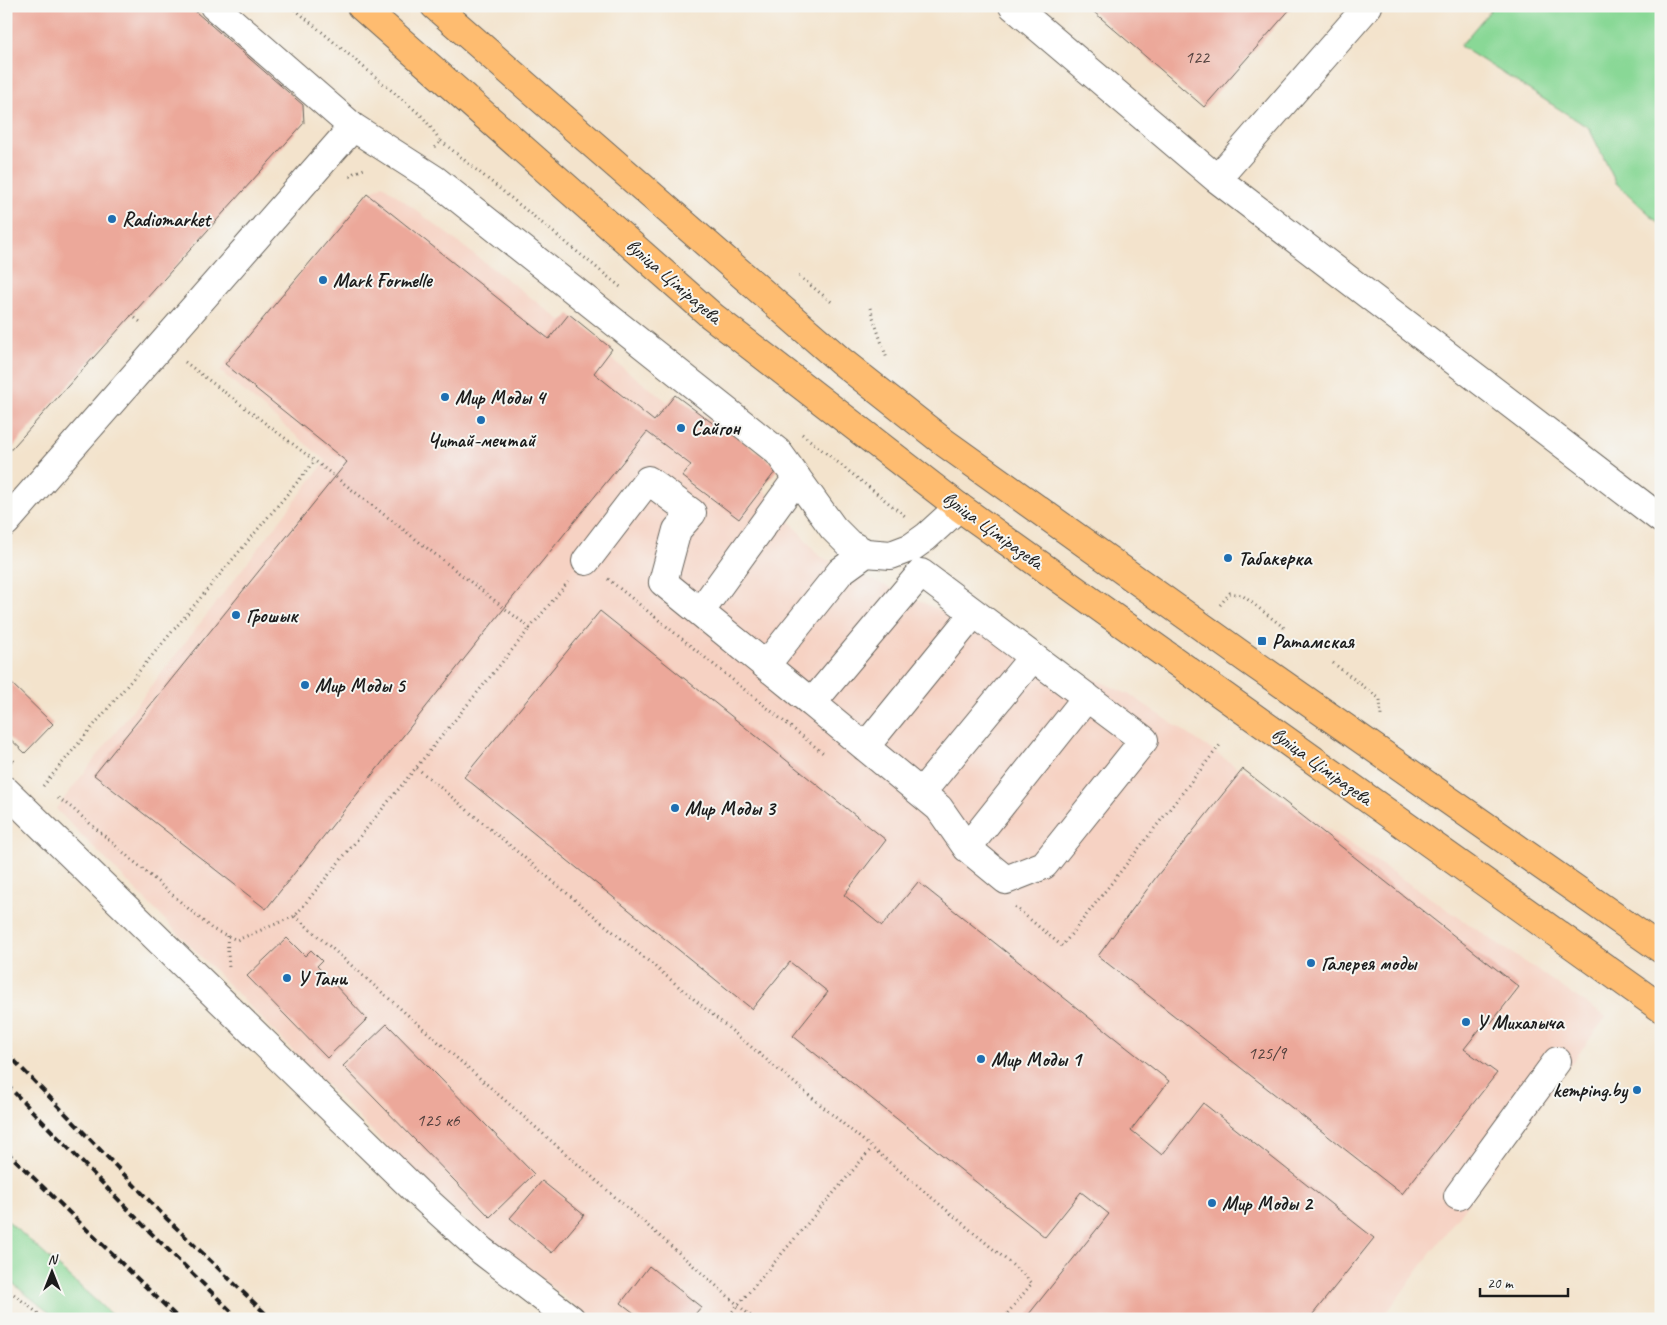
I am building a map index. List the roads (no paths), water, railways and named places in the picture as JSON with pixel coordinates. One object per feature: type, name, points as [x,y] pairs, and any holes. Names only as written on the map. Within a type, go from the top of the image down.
[{"type":"main road","name":"вуліца Ціміразева","points":[[362,6],[712,316],[959,507],[1661,1008]]},
{"type":"main road","points":[[434,6],[841,360],[945,443],[1661,949]]},
{"type":"lane","points":[[214,6],[353,127],[450,191],[778,452],[833,528],[850,544],[866,552],[890,556],[912,547],[959,507]]},
{"type":"lane","points":[[1013,6],[1217,179],[1661,519]]},
{"type":"lane","points":[[1217,179],[1368,6]]},
{"type":"lane","points":[[6,522],[353,127]]},
{"type":"lane","points":[[700,612],[797,478]]},
{"type":"lane","points":[[586,561],[648,480],[692,513],[677,530],[663,582],[939,808],[967,848],[1006,880],[1044,865],[1144,740],[922,574],[812,703]]},
{"type":"lane","points":[[766,665],[841,571],[866,552]]},
{"type":"lane","points":[[865,747],[974,613]]},
{"type":"lane","points":[[921,793],[1033,657]]},
{"type":"lane","points":[[967,848],[1087,697]]},
{"type":"lane","points":[[6,790],[417,1192],[482,1251],[571,1319]]},
{"type":"lane","points":[[1458,1196],[1556,1060]]},
{"type":"railway","points":[[6,1052],[167,1219],[271,1319]]},
{"type":"railway","points":[[6,1084],[149,1231],[239,1319]]},
{"type":"railway","points":[[6,1151],[179,1319]]},
{"type":"place","name":"Radiomarket","points":[[112,219]]},
{"type":"place","name":"Mark Formelle","points":[[323,280]]},
{"type":"place","name":"Мир Моды 4","points":[[445,397]]},
{"type":"place","name":"Читай-мечтай","points":[[481,420]]},
{"type":"place","name":"Сайгон","points":[[681,428]]},
{"type":"place","name":"Табакерка","points":[[1228,558]]},
{"type":"place","name":"Грошык","points":[[236,615]]},
{"type":"place","name":"Ратамская","points":[[1262,641]]},
{"type":"place","name":"Мир Моды 5","points":[[305,685]]},
{"type":"place","name":"Мир Моды 3","points":[[675,808]]},
{"type":"place","name":"Галерея моды","points":[[1311,963]]},
{"type":"place","name":"У Тани","points":[[287,978]]},
{"type":"place","name":"У Михалыча","points":[[1466,1022]]},
{"type":"place","name":"Мир Моды 1","points":[[981,1059]]},
{"type":"place","name":"kemping.by","points":[[1637,1090]]},
{"type":"place","name":"Мир Моды 2","points":[[1212,1203]]}]
